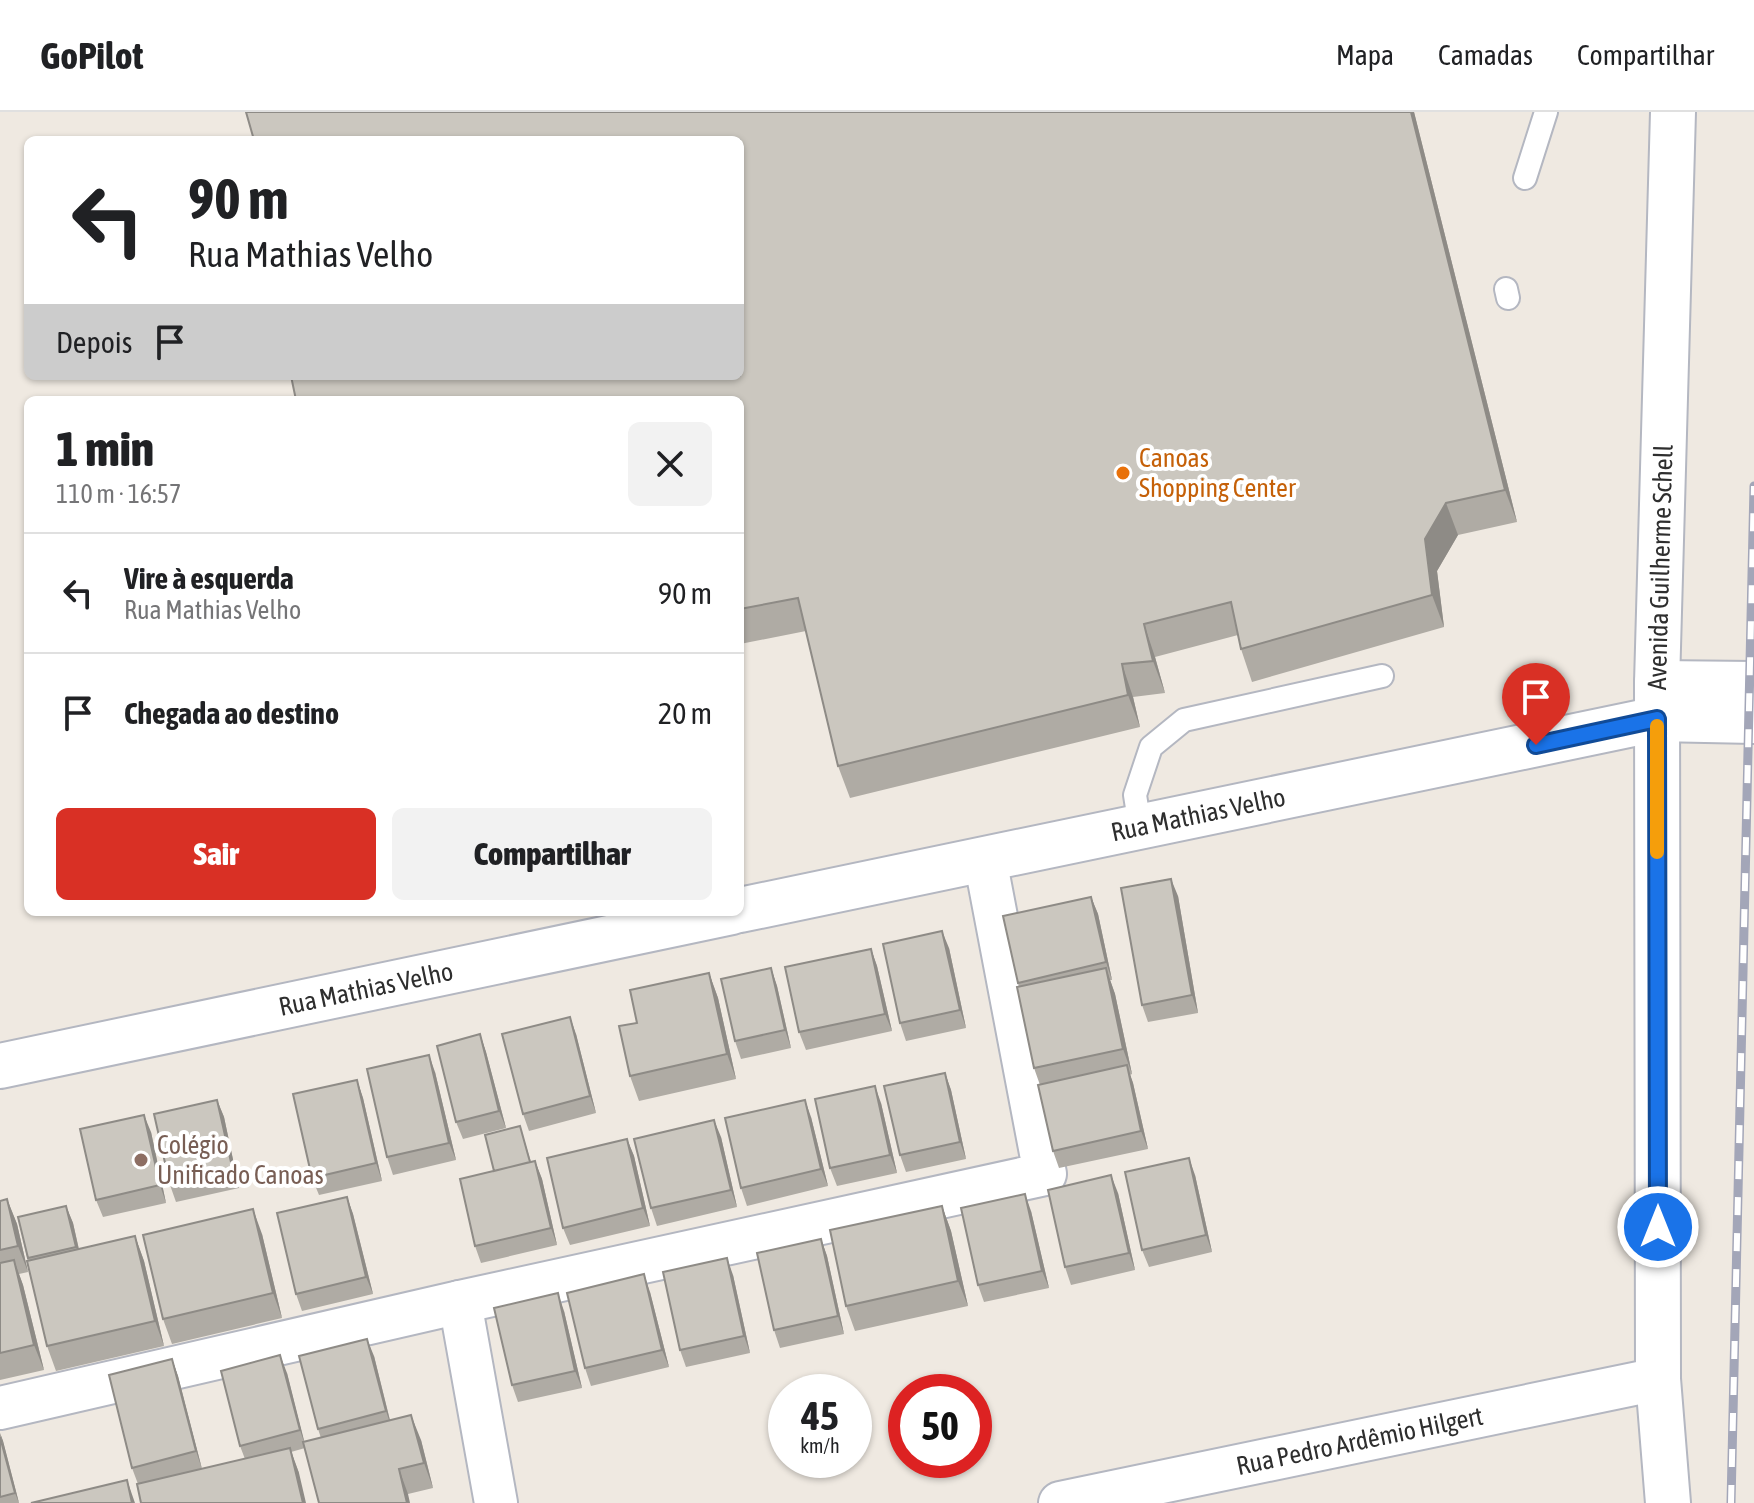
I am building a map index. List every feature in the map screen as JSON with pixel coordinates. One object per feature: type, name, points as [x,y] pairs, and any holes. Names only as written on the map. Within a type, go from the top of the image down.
[{"type":"street","name":"Avenida Guilherme Schell","points":[[1668,1503],[1658,1379],[1657,701],[1673,112]]},
{"type":"street","points":[[1657,701],[1754,684]]},
{"type":"street","points":[[1657,701],[1754,721]]},
{"type":"street","name":"Rua Mathias Velho","points":[[744,909],[1140,827],[1657,701]]},
{"type":"street","points":[[0,1408],[460,1302],[1045,1174],[985,859]]},
{"type":"street","name":"Rua Mathias Velho","points":[[0,1066],[713,916]]},
{"type":"street","points":[[460,1302],[496,1503]]},
{"type":"street","name":"Rua Pedro Ardêmio Hilgert","points":[[1060,1503],[1658,1379]]},
{"type":"lane","points":[[1525,178],[1546,112]]},
{"type":"lane","points":[[1140,827],[1135,795],[1151,747],[1184,720],[1382,676]]},
{"type":"building","name":"Canoas Shopping Center","points":[[246,112],[1411,112],[1505,490],[1446,503],[1425,539],[1432,595],[1241,649],[1231,602],[1144,624],[1153,661],[1122,664],[1128,695],[838,766],[798,598],[744,608],[744,396],[295,396],[292,380],[744,380],[744,136],[253,136]]},
{"type":"building","points":[[1171,879],[1192,995],[1142,1005],[1121,888]]},
{"type":"building","points":[[1091,897],[1106,962],[1018,983],[1003,916]]},
{"type":"building","points":[[942,931],[960,1010],[900,1023],[883,944]]},
{"type":"building","points":[[871,949],[885,1014],[799,1032],[785,967]]},
{"type":"building","points":[[771,968],[785,1030],[735,1041],[721,979]]},
{"type":"building","points":[[1106,968],[1123,1049],[1034,1068],[1017,987]]},
{"type":"building","points":[[709,973],[727,1054],[630,1076],[619,1026],[637,1023],[630,990]]},
{"type":"building","points":[[570,1017],[590,1096],[523,1114],[502,1034]]},
{"type":"building","points":[[480,1034],[499,1111],[456,1122],[437,1046]]},
{"type":"building","points":[[429,1055],[449,1143],[387,1157],[367,1069]]},
{"type":"building","points":[[1127,1065],[1141,1131],[1053,1151],[1038,1085]]},
{"type":"building","points":[[945,1073],[960,1142],[900,1155],[884,1086]]},
{"type":"building","points":[[357,1080],[376,1163],[312,1178],[293,1094]]},
{"type":"building","points":[[875,1086],[890,1155],[830,1168],[815,1099]]},
{"type":"building","points":[[217,1100],[233,1171],[170,1185],[154,1114]]},
{"type":"building","points":[[805,1100],[821,1169],[741,1188],[725,1118]]},
{"type":"building","points":[[144,1115],[160,1185],[96,1200],[80,1129]]},
{"type":"building","points":[[714,1120],[731,1190],[651,1208],[634,1139]]},
{"type":"building","points":[[520,1126],[530,1162],[494,1171],[485,1135]]},
{"type":"building","points":[[627,1139],[643,1208],[563,1228],[547,1158]]},
{"type":"building","points":[[1189,1158],[1206,1235],[1142,1250],[1125,1172]]},
{"type":"building","points":[[535,1161],[551,1228],[475,1246],[460,1179]]},
{"type":"building","points":[[1111,1175],[1129,1253],[1065,1267],[1048,1190]]},
{"type":"building","points":[[1025,1194],[1042,1271],[978,1285],[961,1208]]},
{"type":"building","points":[[347,1197],[366,1277],[296,1294],[277,1213]]},
{"type":"building","points":[[7,1199],[18,1246],[0,1250],[0,1201]]},
{"type":"building","points":[[66,1206],[76,1247],[28,1258],[18,1217]]},
{"type":"building","points":[[942,1206],[958,1281],[846,1306],[830,1230]]},
{"type":"building","points":[[253,1209],[273,1293],[163,1319],[143,1235]]},
{"type":"building","points":[[135,1236],[155,1321],[47,1346],[27,1261]]},
{"type":"building","points":[[821,1239],[838,1316],[774,1330],[757,1253]]},
{"type":"building","points":[[727,1258],[744,1336],[680,1350],[663,1272]]},
{"type":"building","points":[[14,1260],[34,1345],[0,1353],[0,1263]]},
{"type":"building","points":[[644,1274],[662,1350],[585,1368],[567,1293]]},
{"type":"building","points":[[558,1293],[575,1371],[512,1385],[494,1308]]},
{"type":"building","points":[[367,1339],[386,1411],[318,1429],[299,1356]]},
{"type":"building","points":[[280,1355],[300,1430],[240,1446],[221,1371]]},
{"type":"building","points":[[172,1359],[196,1451],[132,1468],[109,1375]]},
{"type":"building","points":[[411,1415],[424,1463],[399,1469],[407,1503],[319,1503],[303,1442]]},
{"type":"building","points":[[0,1437],[15,1493],[0,1497]]},
{"type":"building","points":[[290,1448],[303,1503],[141,1503],[137,1484]]},
{"type":"building","points":[[127,1480],[132,1503],[31,1503]]},
{"type":"railway","points":[[1731,1503],[1754,486]]},
{"type":"slow traffic","points":[[1657,726],[1657,852]]},
{"type":"place","name":"Canoas Shopping Center","points":[[1123,473]]},
{"type":"place","name":"Colégio Unificado Canoas","points":[[141,1160]]},
{"type":"route","points":[[1536,745],[1657,719],[1658,1227]]}]
